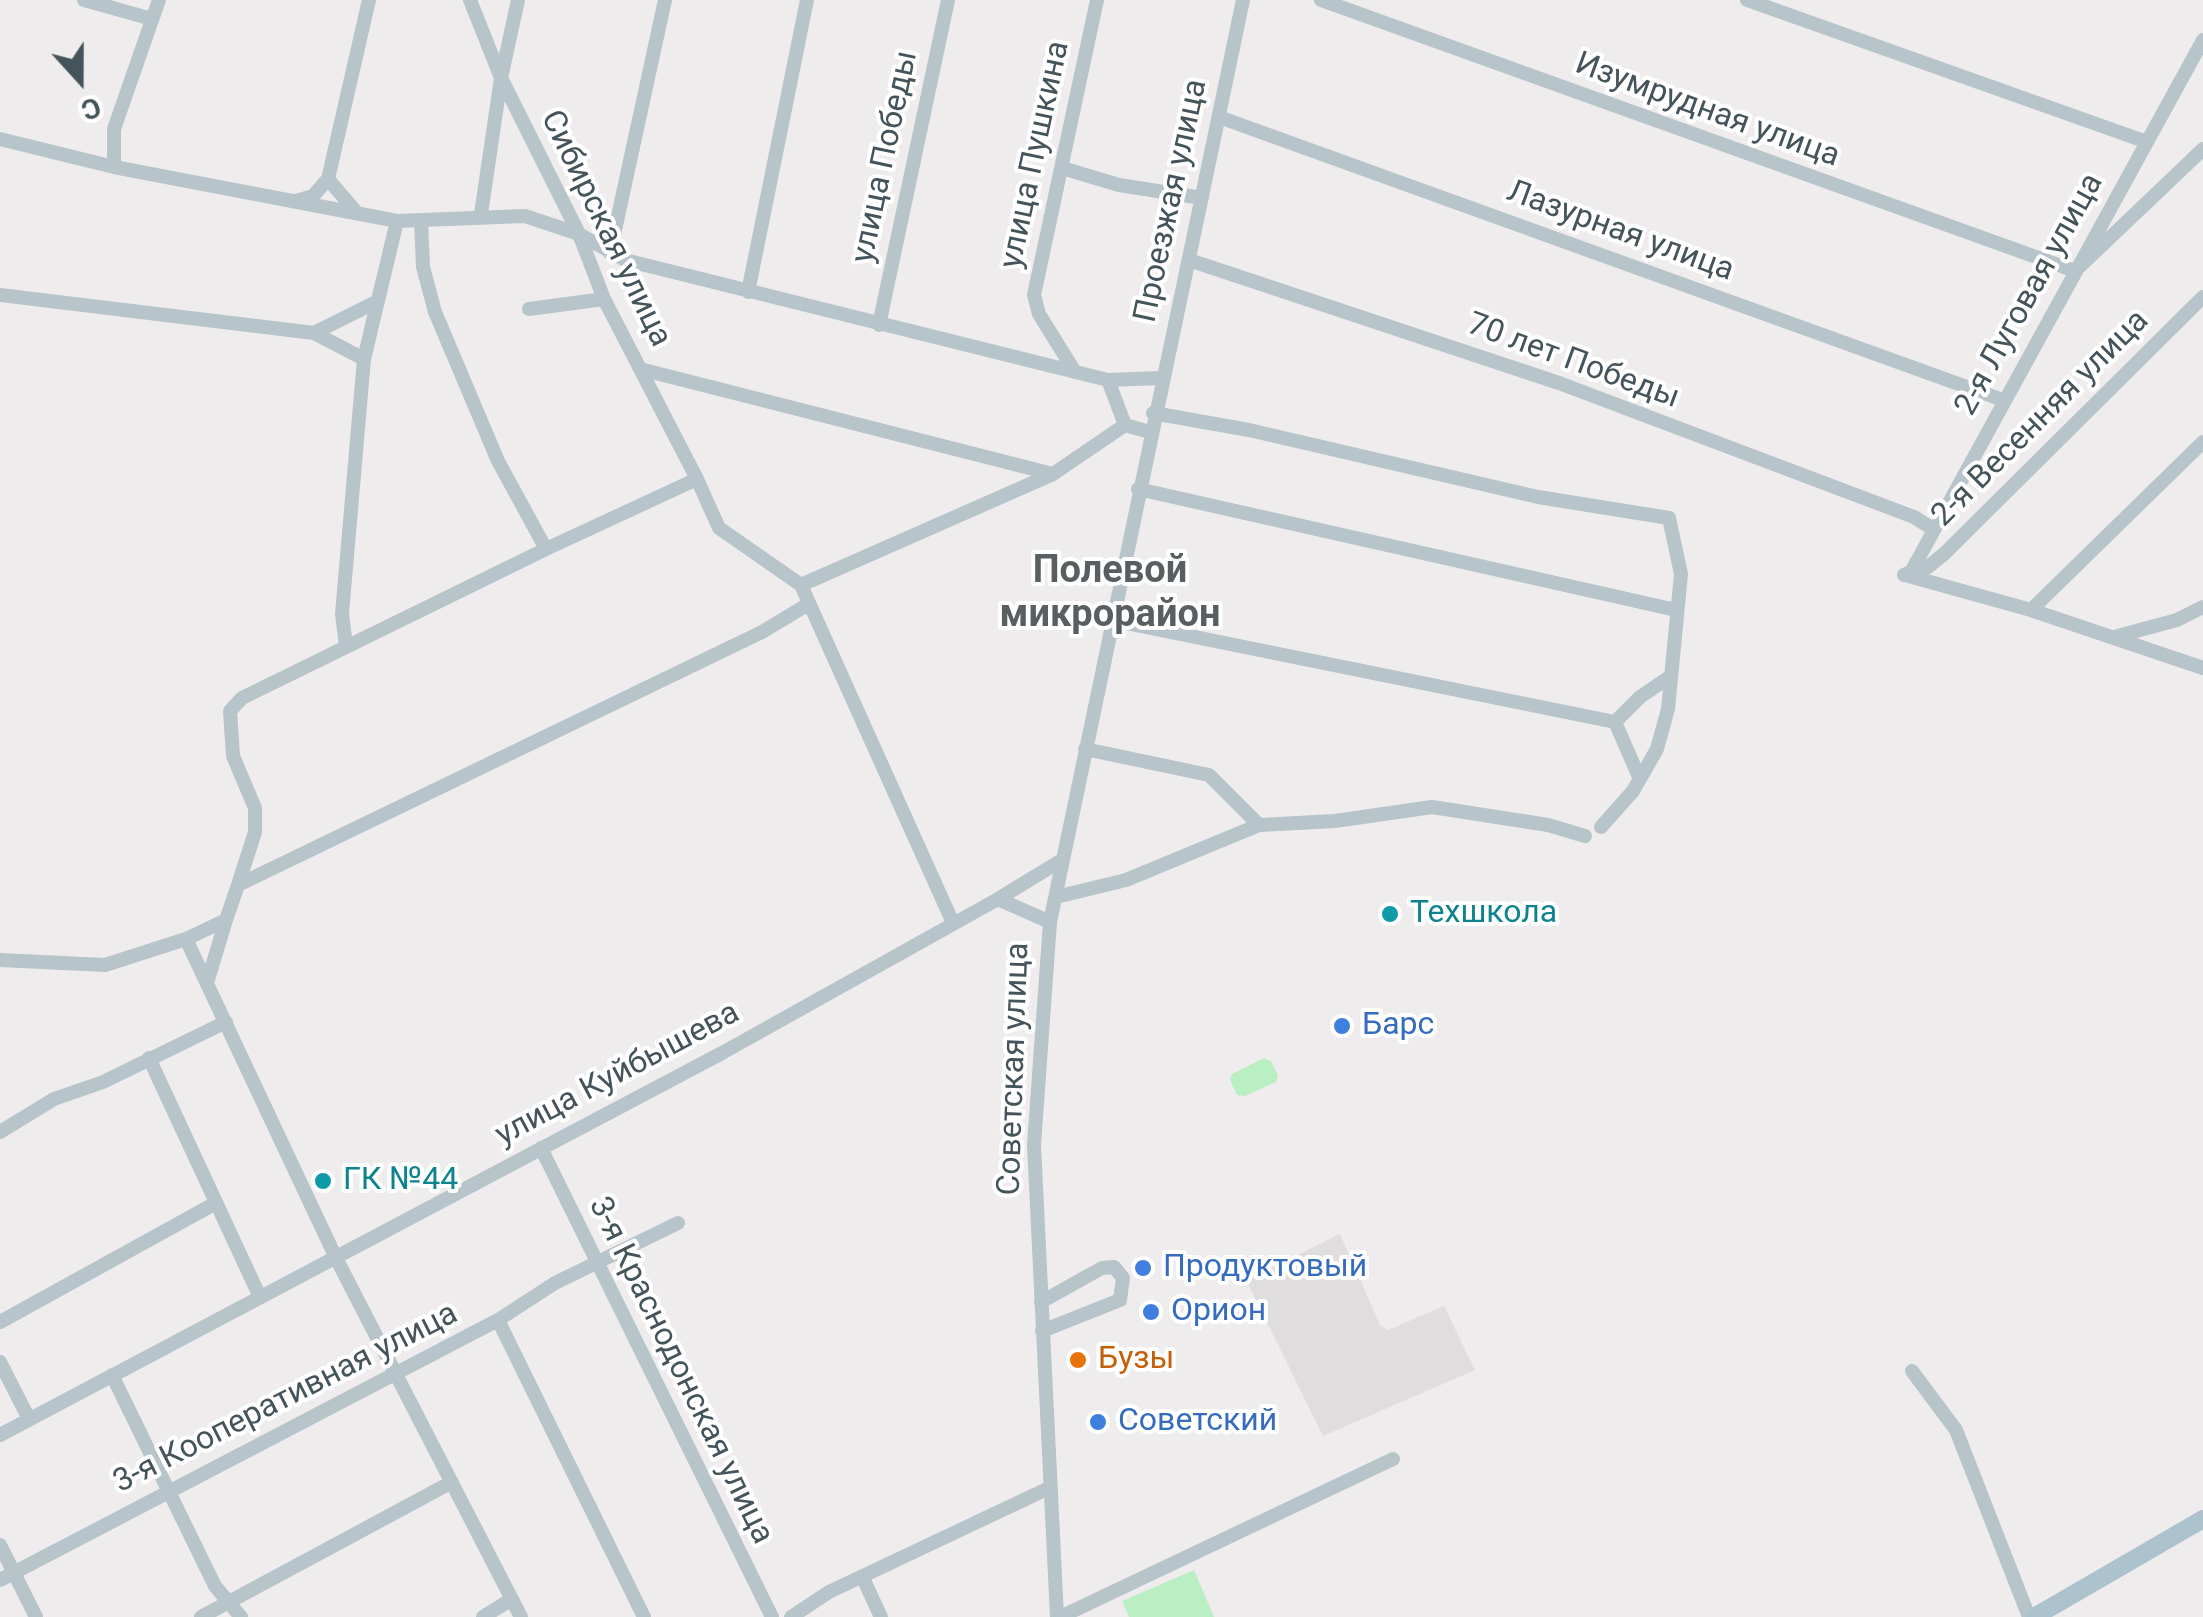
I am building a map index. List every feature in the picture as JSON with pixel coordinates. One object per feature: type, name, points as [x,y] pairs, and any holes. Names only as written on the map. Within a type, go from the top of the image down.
[{"type":"main road","points":[[2031,1617],[2203,1519]]},
{"type":"street","points":[[84,0],[152,19]]},
{"type":"street","points":[[114,167],[114,129],[159,0]]},
{"type":"street","points":[[296,201],[313,196],[328,179],[369,0]]},
{"type":"street","name":"Сибирская улица","points":[[470,0],[500,78],[579,234],[604,299],[644,370],[718,528],[801,584]]},
{"type":"street","points":[[481,214],[500,78],[518,0]]},
{"type":"street","points":[[610,253],[665,0]]},
{"type":"street","points":[[748,292],[806,0]]},
{"type":"street","name":"улица Победы","points":[[879,326],[948,0]]},
{"type":"street","name":"улица Пушкина","points":[[1074,372],[1039,314],[1034,295],[1098,0]]},
{"type":"street","name":"Проезжая улица","points":[[1153,413],[1243,0]]},
{"type":"street","name":"Изумрудная улица","points":[[1321,0],[2075,271]]},
{"type":"street","points":[[1747,0],[2147,142]]},
{"type":"street","name":"2-я Луговая улица","points":[[1908,573],[2203,40]]},
{"type":"street","name":"Лазурная улица","points":[[1219,117],[2003,400]]},
{"type":"street","points":[[0,139],[114,167],[397,220],[481,214],[525,216],[579,234],[610,253],[879,326],[1108,380],[1162,378]]},
{"type":"street","points":[[2075,271],[2203,149]]},
{"type":"street","points":[[1062,168],[1120,185],[1202,198]]},
{"type":"street","points":[[328,179],[358,213]]},
{"type":"street","points":[[346,646],[342,614],[364,358],[374,303],[386,282],[397,220]]},
{"type":"street","points":[[421,220],[423,267],[434,312],[498,461],[546,549]]},
{"type":"street","name":"70 лет Победы","points":[[1189,260],[1559,383],[1864,497],[1933,529]]},
{"type":"street","points":[[0,294],[314,333],[364,358]]},
{"type":"street","name":"2-я Весенняя улица","points":[[1908,573],[1928,567],[1944,554],[2203,297]]},
{"type":"street","points":[[529,309],[604,299]]},
{"type":"street","points":[[314,333],[374,303]]},
{"type":"street","points":[[644,370],[1053,474]]},
{"type":"street","points":[[1108,380],[1125,425]]},
{"type":"street","points":[[1153,413],[1249,430],[1538,497],[1668,518],[1681,574],[1668,709],[1657,749],[1601,827]]},
{"type":"street","name":"Советская улица","points":[[1058,1617],[1034,1145],[1040,1017],[1050,922],[1153,413]]},
{"type":"street","points":[[954,923],[807,605],[801,584],[1053,474],[1125,425],[1150,432]]},
{"type":"street","points":[[2031,610],[2203,442]]},
{"type":"street","points":[[207,983],[255,832],[255,808],[233,756],[230,711],[242,698],[697,479]]},
{"type":"street","points":[[1138,488],[1676,610]]},
{"type":"street","points":[[1908,573],[2203,668]]},
{"type":"street","points":[[238,885],[762,632],[807,605]]},
{"type":"street","points":[[2111,638],[2164,624],[2203,607]]},
{"type":"street","points":[[1112,620],[1616,722]]},
{"type":"street","points":[[1616,722],[1640,697],[1668,678]]},
{"type":"street","points":[[1616,722],[1639,778]]},
{"type":"street","points":[[1085,749],[1209,775],[1259,825]]},
{"type":"street","points":[[1056,896],[1126,880],[1259,825],[1335,821],[1432,807],[1548,825],[1586,836]]},
{"type":"street","name":"улица Куйбышева","points":[[0,1435],[722,1053],[1062,860]]},
{"type":"street","points":[[998,899],[1050,922]]},
{"type":"street","points":[[0,960],[106,965],[186,939],[226,920]]},
{"type":"street","points":[[186,939],[336,1258],[521,1617]]},
{"type":"street","points":[[0,1132],[54,1100],[226,1022]]},
{"type":"street","points":[[150,1058],[259,1295]]},
{"type":"street","name":"3-я Краснодонская улица","points":[[541,1148],[772,1617]]},
{"type":"street","points":[[0,1322],[214,1204]]},
{"type":"street","name":"3-я Кооперативная улица","points":[[0,1580],[498,1320],[595,1263],[678,1223]]},
{"type":"street","points":[[1041,1302],[1102,1268],[1114,1267],[1123,1278],[1120,1300],[1042,1331]]},
{"type":"street","points":[[498,1320],[644,1617]]},
{"type":"street","points":[[0,1362],[29,1418]]},
{"type":"street","points":[[1912,1370],[1956,1430],[2031,1617]]},
{"type":"street","points":[[112,1375],[215,1586],[233,1602],[241,1617]]},
{"type":"street","points":[[1058,1617],[1393,1459]]},
{"type":"street","points":[[201,1617],[452,1482]]},
{"type":"street","points":[[790,1617],[862,1576],[1049,1488]]},
{"type":"street","points":[[0,1545],[36,1617]]},
{"type":"street","points":[[862,1576],[882,1617]]},
{"type":"street","points":[[484,1617],[512,1599]]},
{"type":"shaded area","points":[[1340,1234],[1380,1325],[1388,1330],[1444,1306],[1475,1370],[1323,1436],[1246,1280]]},
{"type":"green space","points":[[1264,1058],[1271,1061],[1278,1076],[1276,1082],[1245,1096],[1237,1095],[1230,1080],[1232,1074]]},
{"type":"green space","points":[[1194,1570],[1214,1617],[1129,1617],[1122,1601]]},
{"type":"place","name":"Техшкола","points":[[1390,914]]},
{"type":"place","name":"Барс","points":[[1342,1026]]},
{"type":"place","name":"ГК №44","points":[[323,1181]]},
{"type":"place","name":"Продуктовый","points":[[1143,1268]]},
{"type":"place","name":"Орион","points":[[1151,1312]]},
{"type":"place","name":"Бузы","points":[[1078,1360]]},
{"type":"place","name":"Советский","points":[[1098,1422]]},
{"type":"district","name":"Полевой микрорайон","points":[[1110,594]]}]
